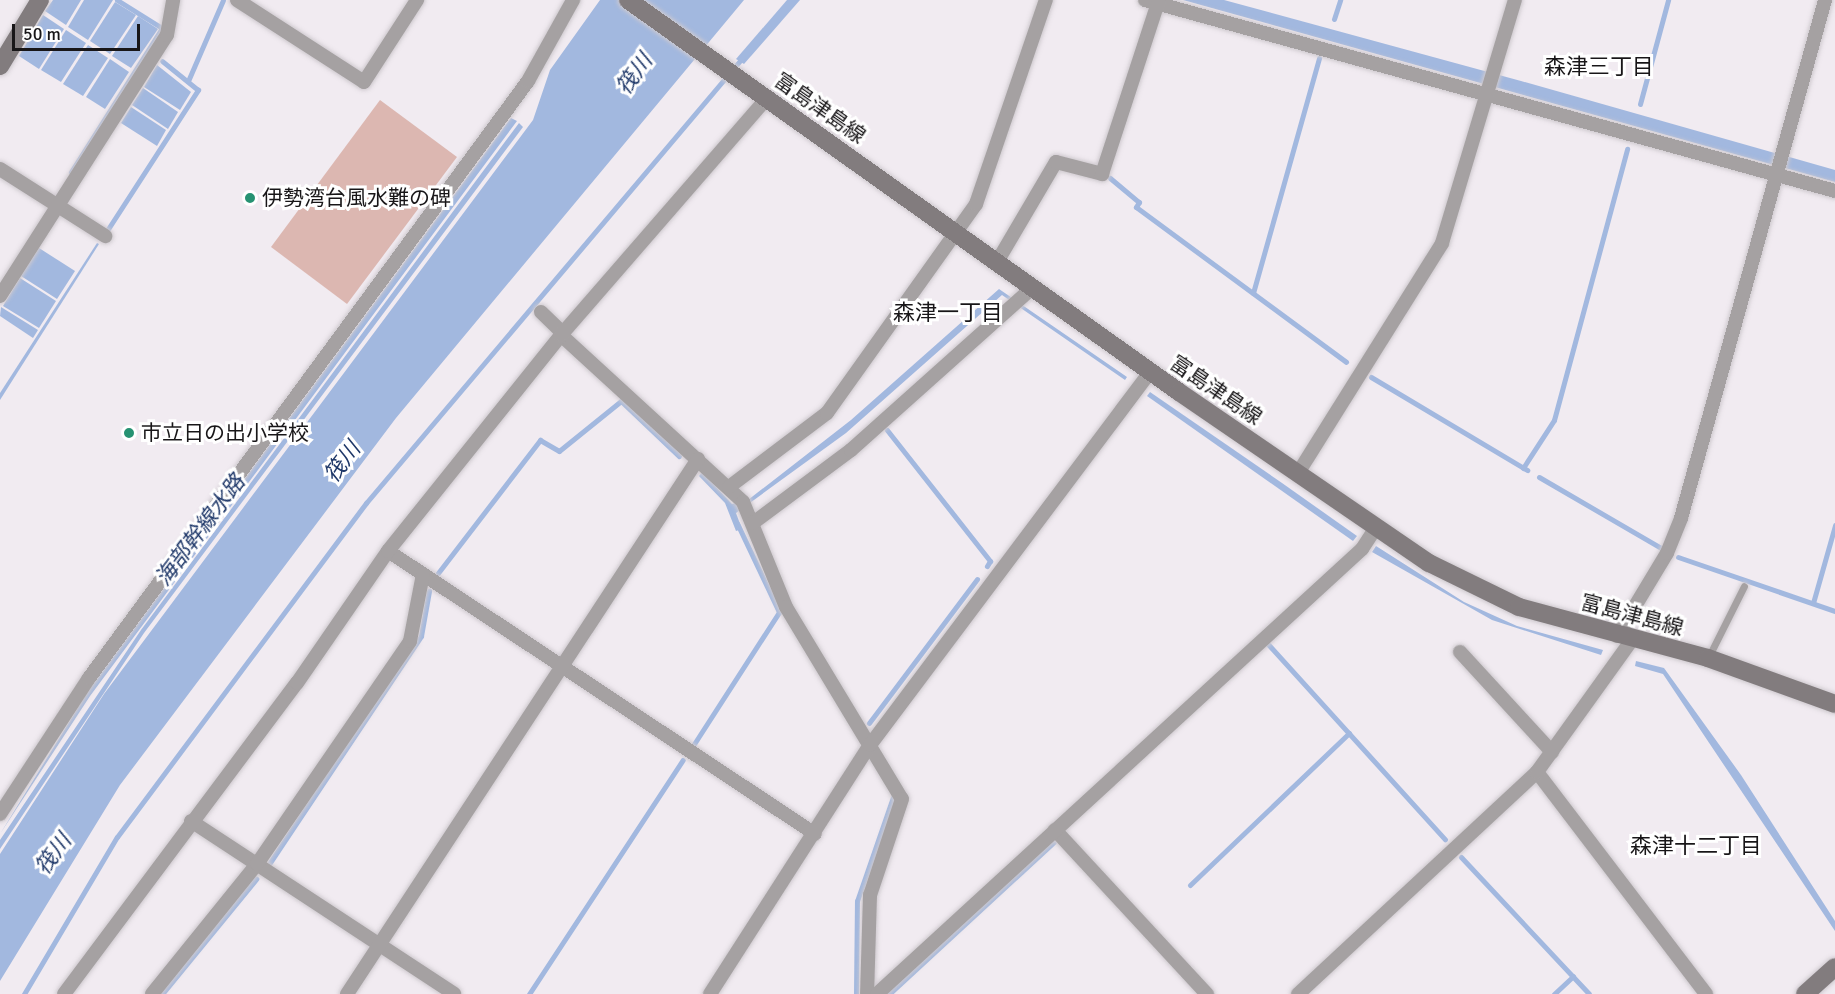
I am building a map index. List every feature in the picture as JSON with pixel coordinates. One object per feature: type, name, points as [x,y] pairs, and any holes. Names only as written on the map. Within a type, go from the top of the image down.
[{"type":"main road","points":[[0,66],[40,0]]},
{"type":"main road","name":"富島津島線","points":[[628,0],[957,232],[996,262],[1021,298],[1150,372],[1377,526],[1478,588],[1625,638],[1708,658],[1835,704]]},
{"type":"main road","points":[[1805,994],[1835,967]]},
{"type":"street","points":[[0,296],[167,35],[174,0]]},
{"type":"street","points":[[237,0],[364,82],[417,0]]},
{"type":"street","points":[[0,814],[89,678],[528,81],[573,0]]},
{"type":"street","points":[[729,487],[827,413],[957,232],[990,170],[1046,0]]},
{"type":"street","points":[[1298,473],[1442,243],[1492,84],[1515,0]]},
{"type":"street","points":[[1298,994],[1537,772],[1625,638],[1667,553],[1681,519],[1825,0]]},
{"type":"street","points":[[996,262],[1056,162],[1101,174],[1154,1],[1492,84],[1835,190]]},
{"type":"street","points":[[64,994],[191,821],[297,683],[388,551],[562,334],[767,98]]},
{"type":"street","points":[[0,169],[105,236]]},
{"type":"street","points":[[753,523],[851,450],[1021,298]]},
{"type":"street","points":[[541,312],[729,487],[745,505],[786,607],[902,798],[870,895],[867,994]]},
{"type":"street","points":[[710,994],[815,834],[870,745],[1150,372]]},
{"type":"street","points":[[347,994],[698,459]]},
{"type":"street","points":[[877,994],[1362,549],[1377,526]]},
{"type":"street","points":[[388,551],[815,834]]},
{"type":"street","points":[[152,994],[256,864],[410,641],[423,574]]},
{"type":"street","points":[[1460,652],[1551,752]]},
{"type":"street","points":[[1537,772],[1706,994]]},
{"type":"street","points":[[191,821],[454,994]]},
{"type":"street","points":[[1055,830],[1207,994]]},
{"type":"lane","points":[[1708,658],[1744,586]]},
{"type":"shaded area","points":[[380,100],[457,157],[347,304],[271,247]]},
{"type":"water","points":[[53,0],[81,0],[66,25],[45,11]]},
{"type":"water","points":[[84,0],[113,0],[88,40],[68,27]]},
{"type":"water","name":"筏川","points":[[600,0],[744,0],[396,418],[120,785],[0,981],[0,854],[104,694],[533,120],[550,70]]},
{"type":"water","points":[[787,0],[800,0],[744,64],[736,59]]},
{"type":"water","points":[[1183,0],[1224,0],[1521,81],[1835,170],[1835,182]]},
{"type":"water","points":[[115,2],[136,15],[110,54],[90,41]]},
{"type":"water","points":[[43,15],[64,29],[39,69],[19,56]]},
{"type":"water","points":[[138,16],[158,29],[131,68],[112,56]]},
{"type":"water","points":[[66,30],[86,43],[61,82],[41,70]]},
{"type":"water","points":[[88,45],[108,58],[83,96],[63,84]]},
{"type":"water","points":[[110,59],[129,72],[105,109],[86,97]]},
{"type":"water","points":[[157,65],[191,92],[180,110],[144,87]]},
{"type":"water","points":[[143,88],[178,112],[168,129],[132,105]]},
{"type":"water","points":[[131,107],[166,130],[157,146],[121,123]]},
{"type":"water","points":[[511,118],[517,121],[90,696],[0,834],[89,690]]},
{"type":"water","points":[[519,123],[523,127],[144,633],[0,849],[0,840],[141,630]]},
{"type":"water","points":[[97,243],[99,244],[0,400],[0,393]]},
{"type":"water","points":[[39,248],[75,271],[57,299],[21,276]]},
{"type":"water","points":[[20,278],[56,301],[39,328],[3,306]]},
{"type":"water","points":[[999,289],[1127,377],[1125,380],[1002,295],[846,433],[736,513],[742,529],[736,531],[725,503],[699,476],[702,472],[732,504],[748,500],[851,420]]},
{"type":"water","points":[[1,307],[38,330],[33,338],[0,316]]},
{"type":"water","points":[[1150,392],[1357,536],[1353,541],[1147,396]]},
{"type":"water","points":[[1376,546],[1464,602],[1517,626],[1603,650],[1601,655],[1492,620],[1372,552]]},
{"type":"water","points":[[1636,661],[1664,668],[1741,775],[1835,921],[1835,931],[1663,674],[1635,666]]},
{"type":"waterway","points":[[71,172],[162,28],[117,0]]},
{"type":"waterway","points":[[188,81],[223,0]]},
{"type":"waterway","points":[[1334,19],[1340,0]]},
{"type":"waterway","points":[[1640,104],[1668,0]]},
{"type":"waterway","points":[[24,994],[117,837],[366,503],[743,57]]},
{"type":"waterway","points":[[1253,293],[1319,58]]},
{"type":"waterway","points":[[108,229],[198,90],[162,61]]},
{"type":"waterway","points":[[1523,468],[1554,420],[1627,149]]},
{"type":"waterway","points":[[1110,178],[1139,202],[1136,207],[1346,362]]},
{"type":"waterway","points":[[1371,377],[1527,470]]},
{"type":"waterway","points":[[438,573],[540,440],[559,451],[621,401],[679,456]]},
{"type":"waterway","points":[[887,430],[990,561],[987,566]]},
{"type":"waterway","points":[[1539,477],[1661,548]]},
{"type":"waterway","points":[[694,744],[779,612],[737,523]]},
{"type":"waterway","points":[[1813,603],[1835,525]]},
{"type":"waterway","points":[[1678,557],[1835,611]]},
{"type":"waterway","points":[[869,723],[977,579]]},
{"type":"waterway","points":[[269,864],[421,636],[429,591]]},
{"type":"waterway","points":[[1267,643],[1445,839]]},
{"type":"waterway","points":[[1190,885],[1349,733]]},
{"type":"waterway","points":[[529,994],[683,760]]},
{"type":"waterway","points":[[856,994],[857,901],[894,794]]},
{"type":"waterway","points":[[889,994],[1054,842]]},
{"type":"waterway","points":[[1461,857],[1589,994]]},
{"type":"waterway","points":[[162,994],[256,879]]},
{"type":"waterway","points":[[1554,994],[1573,976]]},
{"type":"place","name":"伊勢湾台風水難の碑","points":[[250,198]]},
{"type":"place","name":"市立日の出小学校","points":[[129,433]]},
{"type":"district","name":"森津三丁目","points":[[1599,67]]},
{"type":"district","name":"森津一丁目","points":[[948,313]]},
{"type":"district","name":"森津十二丁目","points":[[1696,846]]},
{"type":"water label","name":"海部幹線水路","points":[[200,530]]}]
